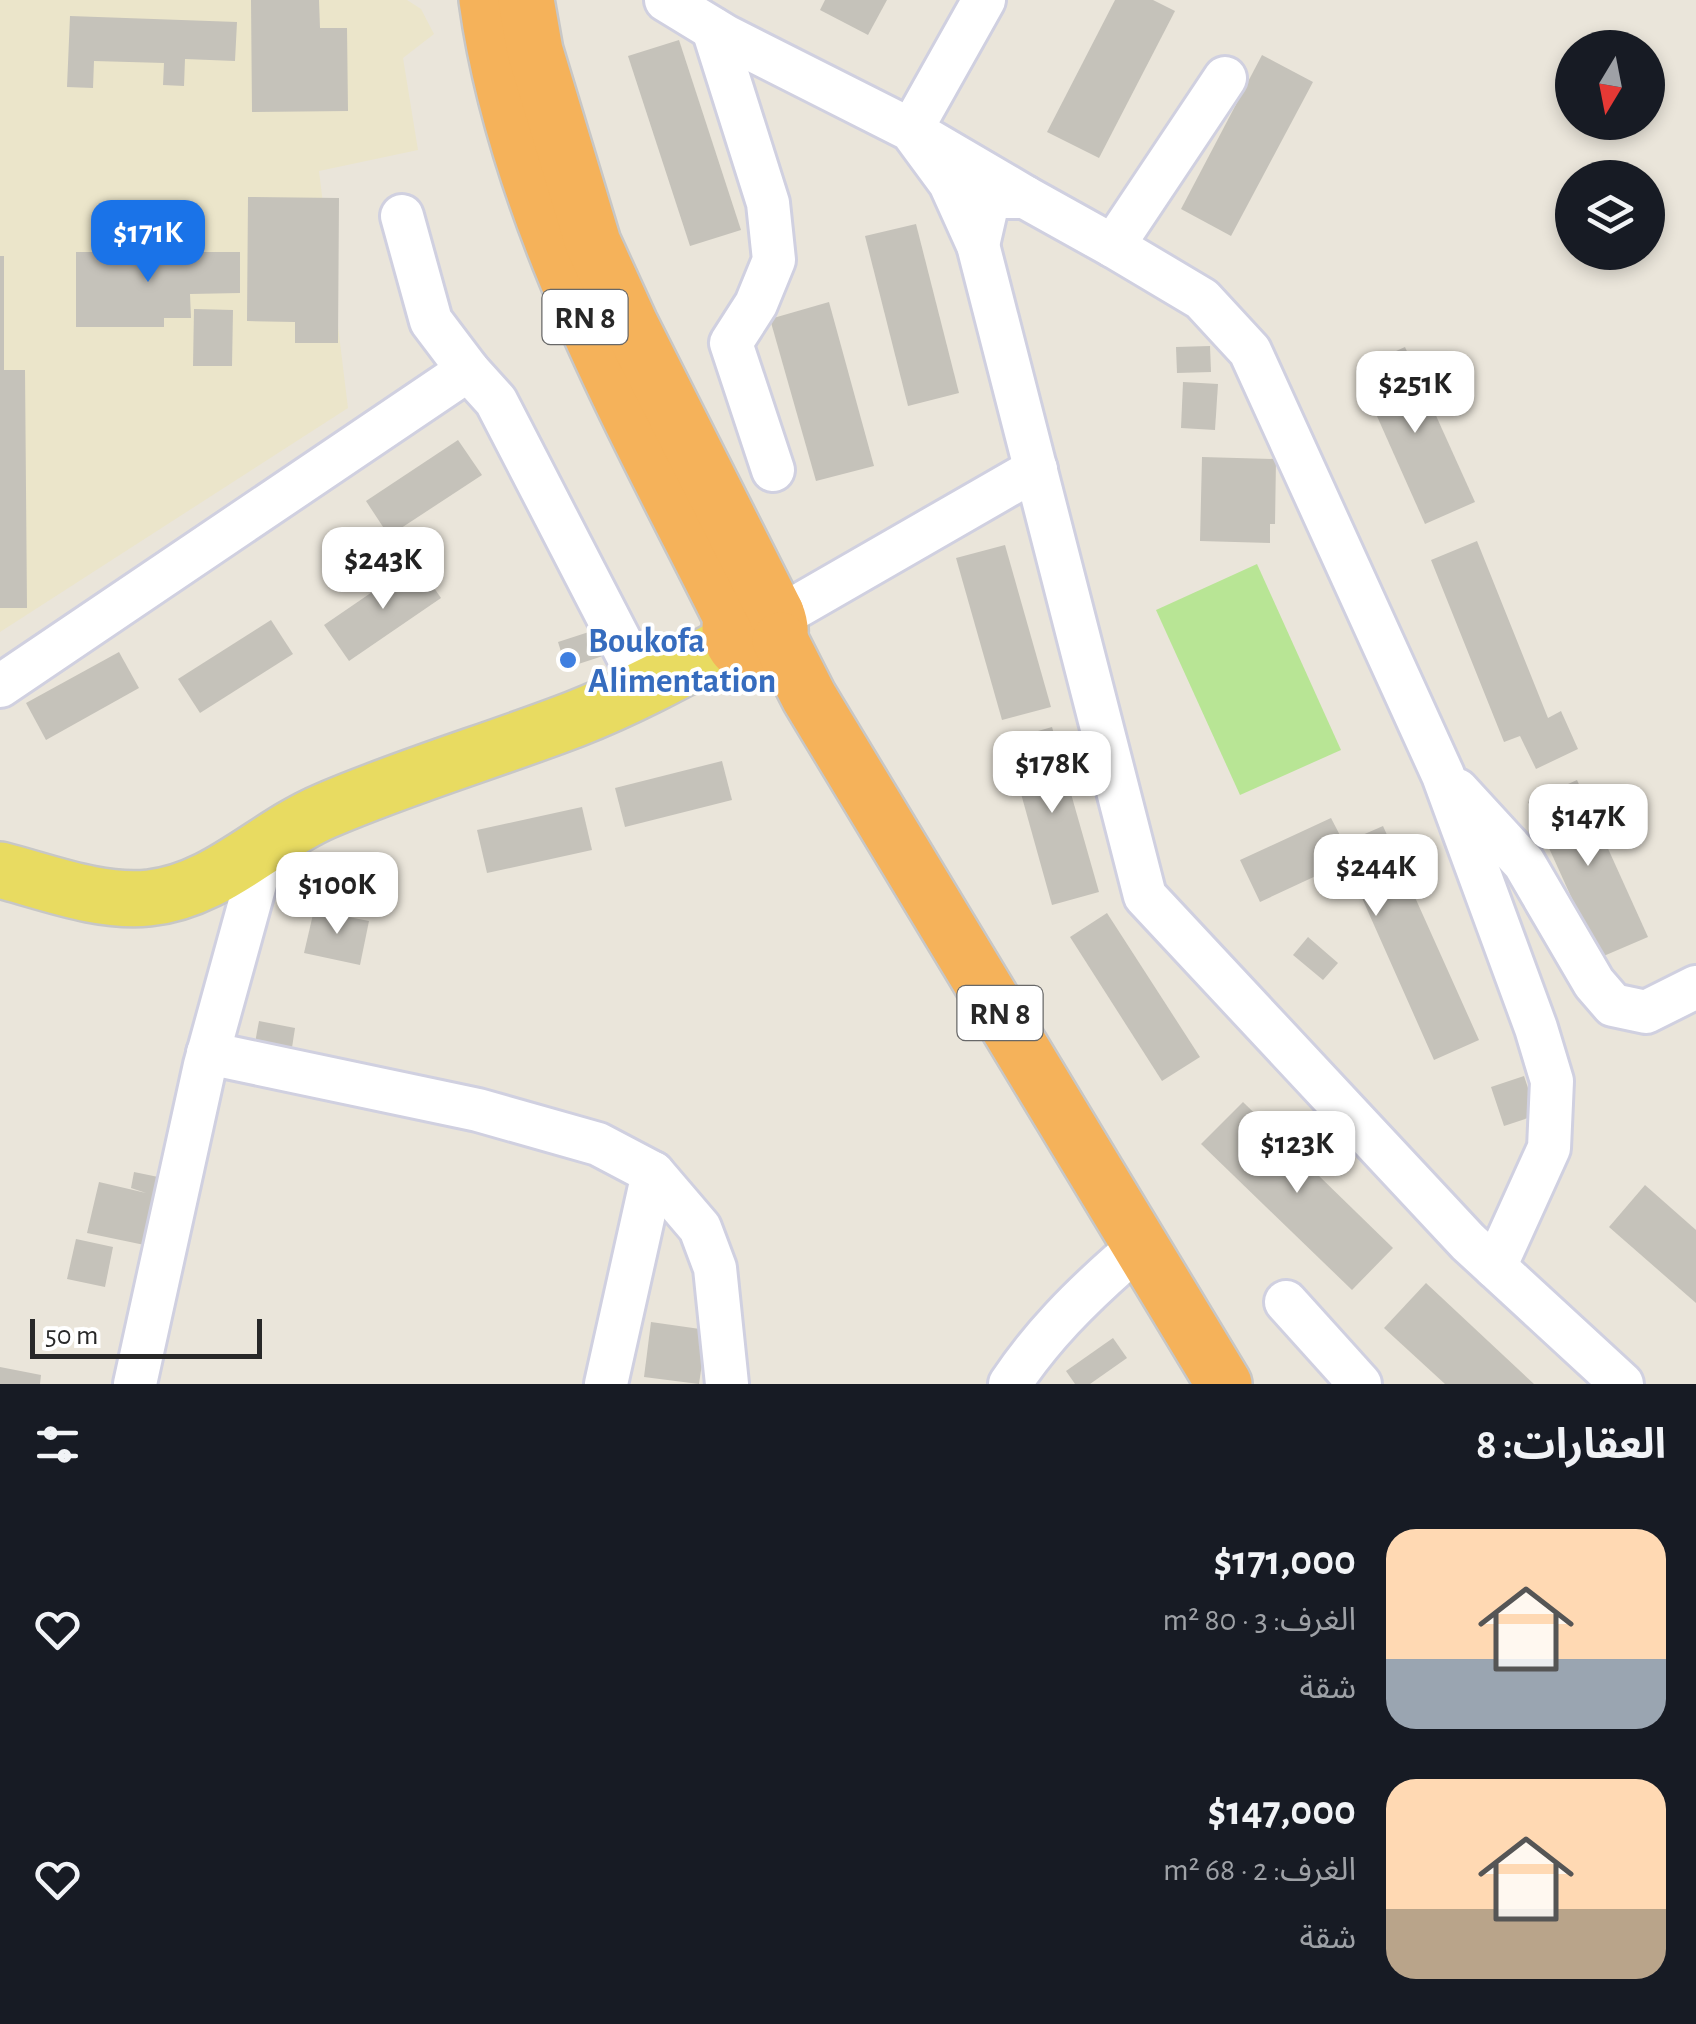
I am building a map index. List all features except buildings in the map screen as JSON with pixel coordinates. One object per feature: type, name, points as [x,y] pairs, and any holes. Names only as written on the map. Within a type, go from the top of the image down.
[{"type":"highway","name":"RN 8","points":[[487,0],[495,61],[557,257],[630,415],[757,631],[809,697],[1224,1384]]},
{"type":"highway","name":"RN 8","points":[[526,0],[535,51],[594,243],[638,339],[791,710],[1195,1384]]},
{"type":"main road","points":[[0,870],[110,898],[148,898],[186,890],[222,874],[320,813],[575,719],[645,689],[757,631]]},
{"type":"street","points":[[666,0],[714,29],[912,130],[1202,299],[1250,351],[1444,775],[1552,1080],[1549,1148],[1495,1267]]},
{"type":"street","points":[[912,130],[984,0]]},
{"type":"street","points":[[714,29],[768,203],[774,260],[756,304],[731,342],[772,470]]},
{"type":"street","points":[[1113,246],[1225,78]]},
{"type":"street","points":[[912,130],[950,183],[978,245],[1145,896],[1455,1228],[1622,1384]]},
{"type":"street","points":[[978,245],[989,197],[1026,197]]},
{"type":"street","points":[[402,216],[431,321],[496,401],[645,689]]},
{"type":"street","points":[[0,686],[468,370]]},
{"type":"street","points":[[757,631],[1036,469]]},
{"type":"street","points":[[1444,775],[1524,863],[1594,983],[1613,1005],[1646,1012],[1696,988]]},
{"type":"street","points":[[136,1384],[208,1054],[266,844]]},
{"type":"street","points":[[208,1054],[478,1110],[598,1144],[653,1174],[700,1228],[716,1268],[727,1384]]},
{"type":"street","points":[[606,1384],[653,1174]]},
{"type":"street","points":[[1010,1384],[1034,1348],[1073,1303],[1122,1261]]},
{"type":"street","points":[[1286,1302],[1360,1384]]},
{"type":"shaded area","points":[[0,0],[407,0],[421,9],[434,34],[403,58],[418,150],[319,171],[348,408],[0,632]]},
{"type":"green space","points":[[1257,564],[1341,750],[1240,795],[1156,610]]},
{"type":"place","name":"Boukofa Alimentation","points":[[568,660]]}]
